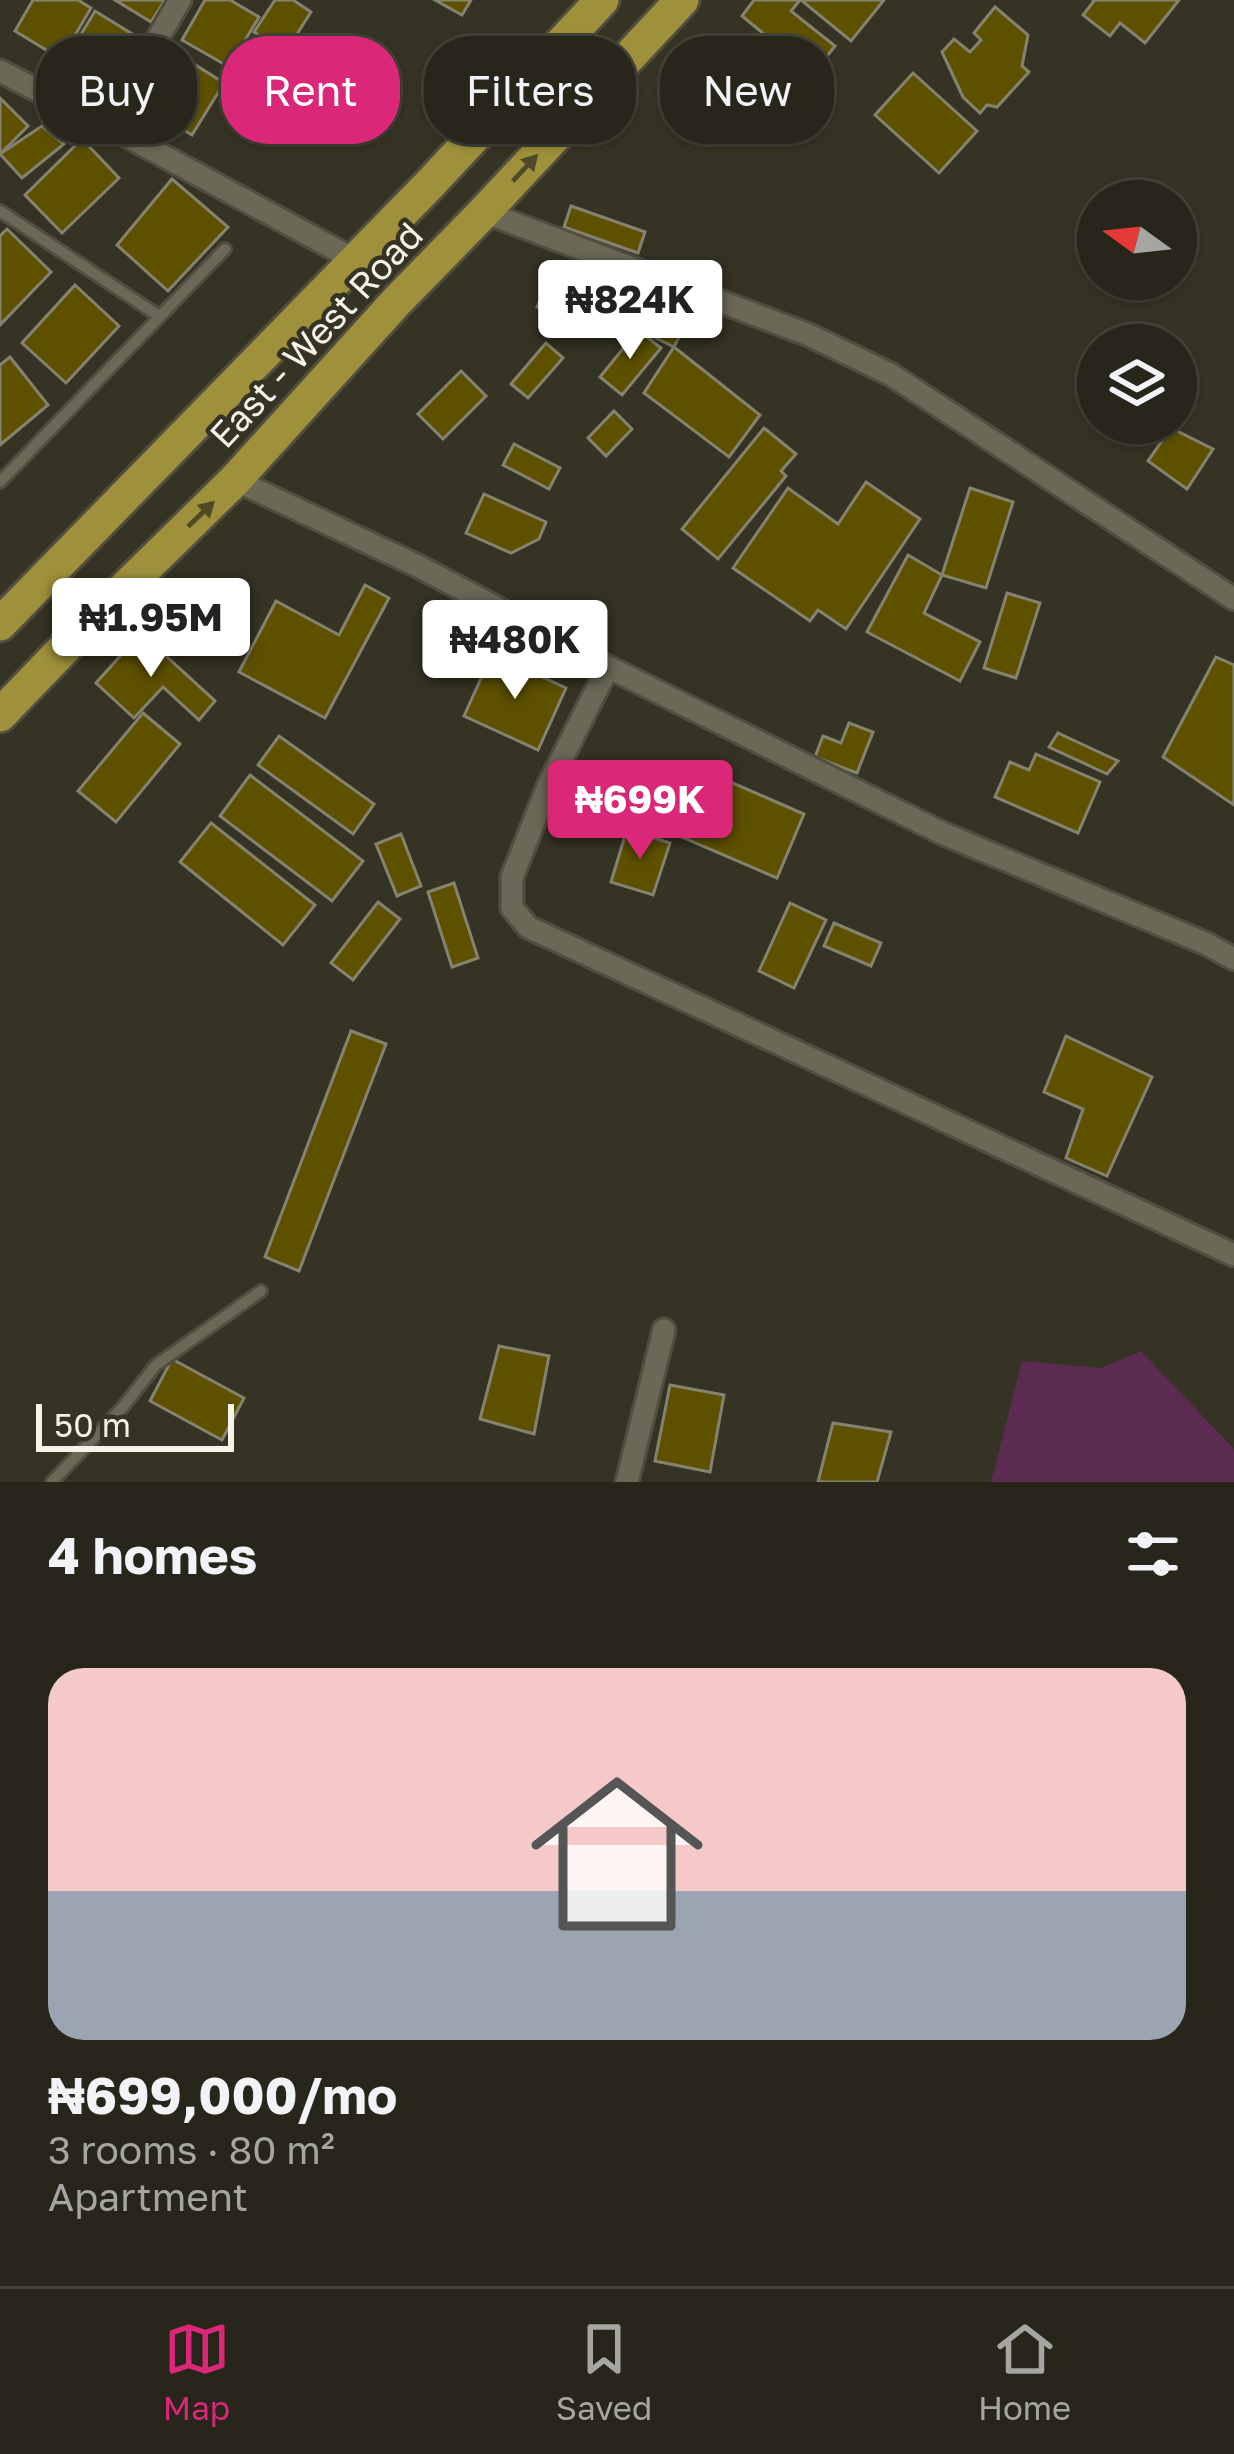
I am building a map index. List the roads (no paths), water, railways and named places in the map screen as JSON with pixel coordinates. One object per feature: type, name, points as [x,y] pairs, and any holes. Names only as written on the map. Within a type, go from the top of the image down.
[{"type":"main road","name":"East - West Road","points":[[0,625],[602,0]]},
{"type":"main road","name":"East - West Road","points":[[0,716],[235,481],[397,301],[682,0]]},
{"type":"street","points":[[159,36],[180,0]]},
{"type":"street","points":[[0,71],[36,90]]},
{"type":"street","points":[[140,144],[355,260]]},
{"type":"street","points":[[484,212],[809,335],[890,374],[1234,598]]},
{"type":"street","points":[[235,481],[418,566],[608,667],[944,834],[1234,959]]},
{"type":"street","points":[[608,667],[549,784],[512,877],[512,908],[528,927],[1234,1255]]},
{"type":"street","points":[[627,1482],[664,1330]]},
{"type":"lane","points":[[0,211],[159,316]]},
{"type":"lane","points":[[0,482],[225,249]]},
{"type":"lane","points":[[52,1482],[156,1364],[261,1291]]}]
